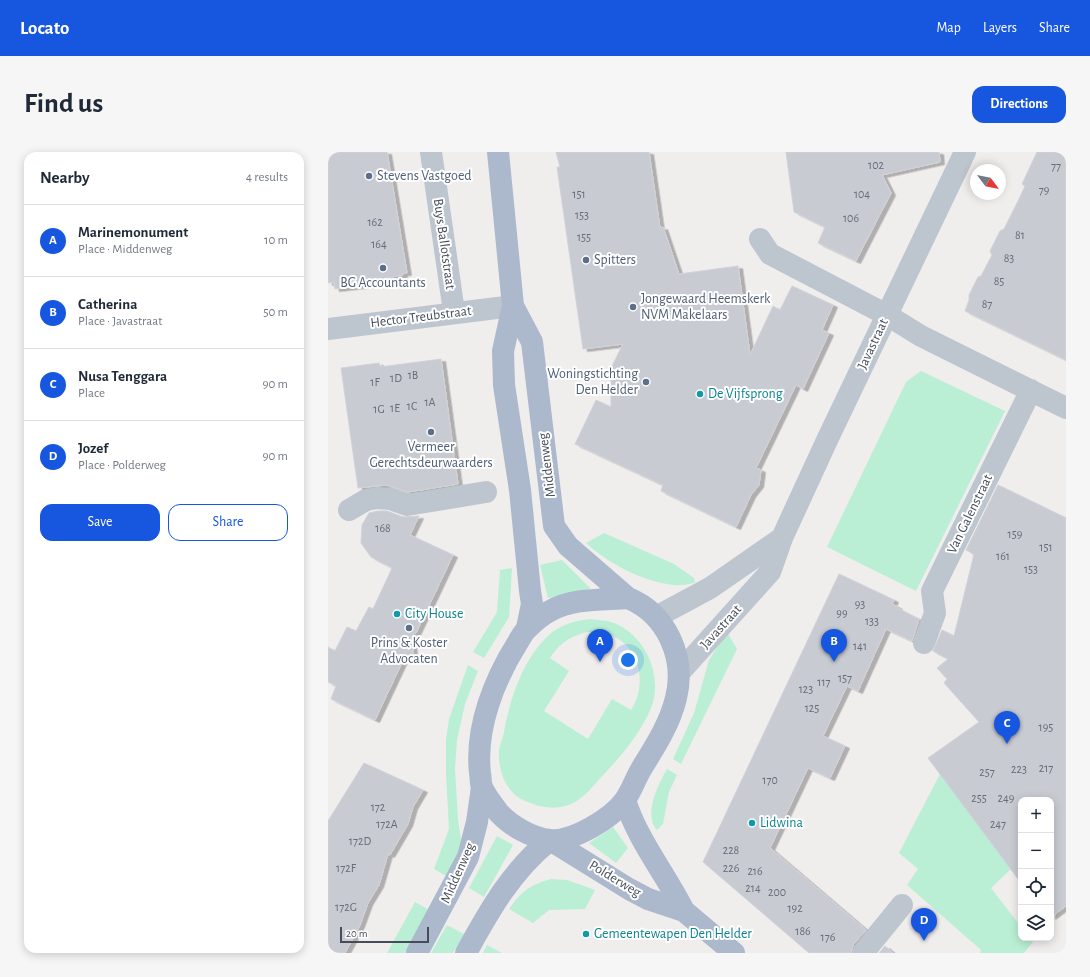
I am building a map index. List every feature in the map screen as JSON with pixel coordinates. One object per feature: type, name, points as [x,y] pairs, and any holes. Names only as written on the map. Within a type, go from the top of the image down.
[{"type":"main road","name":"Middenweg","points":[[498,152],[513,306],[503,351],[504,385],[520,490],[532,604],[526,628]]},
{"type":"main road","name":"Middenweg","points":[[513,306],[532,342],[554,526],[568,546],[628,598],[647,609],[656,617],[672,641],[679,673],[676,698],[656,746],[640,771],[625,800]]},
{"type":"main road","points":[[482,787],[479,758],[487,712],[499,677],[526,628],[549,611],[564,604],[581,601],[628,598]]},
{"type":"main road","name":"Middenweg","points":[[418,953],[468,857],[477,822],[482,787]]},
{"type":"main road","name":"Polderweg","points":[[482,787],[499,812],[513,825],[526,832],[550,840],[629,889],[648,899],[684,911],[734,953]]},
{"type":"main road","points":[[466,953],[490,910],[510,880],[532,854],[550,840],[565,838],[595,825],[625,800]]},
{"type":"main road","name":"Polderweg","points":[[625,800],[636,829],[657,866],[669,882],[684,911]]},
{"type":"street","name":"Buys Ballotstraat","points":[[430,152],[454,312]]},
{"type":"street","name":"Javastraat","points":[[679,673],[770,572],[782,538],[965,152]]},
{"type":"street","points":[[760,239],[770,254],[887,315],[921,336],[1066,408]]},
{"type":"street","name":"Hector Treubstraat","points":[[328,329],[454,312],[513,306]]},
{"type":"street","name":"Van Galenstraat","points":[[924,643],[935,613],[932,591],[1031,390]]},
{"type":"street","points":[[350,510],[366,500],[377,498],[390,499],[407,505],[486,492]]},
{"type":"street","points":[[656,617],[710,588],[782,538]]},
{"type":"street","points":[[863,953],[902,905]]},
{"type":"green space","points":[[921,371],[1005,411],[916,591],[827,547],[906,382]]},
{"type":"green space","points":[[604,533],[674,564],[694,578],[695,583],[673,585],[661,583],[650,580],[615,564],[595,551],[586,543]]},
{"type":"green space","points":[[562,560],[591,589],[548,598],[540,565]]},
{"type":"green space","points":[[512,568],[509,617],[484,658],[473,652],[497,612],[500,570]]},
{"type":"green space","points":[[590,619],[611,622],[623,628],[642,646],[649,657],[655,683],[651,708],[642,726],[625,750],[584,796],[574,803],[562,807],[550,808],[538,806],[515,795],[507,785],[501,772],[499,752],[510,706],[525,667],[549,635],[558,628],[568,624]],"holes":[[[587,632],[603,633],[615,637],[625,644],[632,653],[640,675],[636,699],[631,710],[612,699],[588,739],[544,711],[569,671],[550,658],[557,648],[566,641]]]},
{"type":"green space","points":[[727,632],[737,649],[681,764],[673,759],[694,713],[709,660]]},
{"type":"green space","points":[[468,665],[478,671],[465,704],[457,740],[455,768],[458,819],[462,846],[448,877],[434,869],[449,829],[446,740],[449,719]]},
{"type":"green space","points":[[667,769],[677,775],[669,792],[663,824],[657,830],[651,816],[653,800]]},
{"type":"green space","points":[[940,774],[1011,869],[991,888],[1018,923],[1018,941],[1033,942],[1024,953],[980,953],[981,950],[907,885],[918,869],[899,853]]},
{"type":"green space","points":[[613,827],[628,848],[616,863],[589,843]]},
{"type":"green space","points":[[497,836],[513,845],[484,897],[469,888]]},
{"type":"green space","points":[[551,879],[567,880],[595,890],[585,909],[549,910],[533,923],[509,909],[522,893],[531,886]]},
{"type":"green space","points":[[415,902],[431,911],[407,953],[387,953]]},
{"type":"green space","points":[[447,925],[464,934],[453,953],[431,953]]},
{"type":"green space","points":[[487,945],[502,953],[483,953]]},
{"type":"building","points":[[328,152],[387,152],[407,273],[385,278],[385,283],[335,289],[334,282],[328,283]]},
{"type":"building","name":"De Vijfsprong","points":[[556,152],[649,152],[660,228],[663,227],[679,274],[738,266],[750,355],[773,306],[780,310],[792,286],[833,305],[822,330],[829,333],[803,389],[796,385],[756,468],[761,470],[759,485],[751,495],[736,527],[661,491],[663,485],[575,444],[596,400],[611,407],[611,368],[623,344],[583,349],[557,167],[560,167]]},
{"type":"building","points":[[786,152],[939,152],[940,162],[882,175],[891,193],[856,261],[818,243],[825,227],[794,212]]},
{"type":"building","points":[[1037,152],[1066,152],[1066,360],[965,311],[969,300],[969,295],[992,255],[990,251],[1000,231],[1004,229],[1025,186],[1022,184]]},
{"type":"building","points":[[441,359],[458,484],[408,492],[386,485],[358,488],[341,368],[379,363],[380,367]]},
{"type":"building","points":[[998,485],[1066,518],[1066,906],[1054,915],[1054,797],[1018,797],[1018,879],[928,758],[979,722],[944,683],[947,679],[937,668],[948,659],[933,651],[942,630],[954,636],[974,554],[966,550]]},
{"type":"building","name":"City House","points":[[387,511],[403,517],[419,516],[410,535],[453,555],[416,633],[411,635],[414,660],[405,656],[375,720],[331,699],[336,686],[328,682],[328,647],[335,651],[347,627],[356,631],[369,607],[373,609],[392,568],[371,557],[361,543],[362,525],[369,513]]},
{"type":"building","name":"Lidwina","points":[[839,574],[894,600],[892,604],[898,607],[897,608],[919,619],[912,641],[886,629],[858,691],[847,686],[823,736],[845,746],[830,778],[808,768],[770,848],[866,930],[853,945],[851,953],[809,953],[703,862]]},
{"type":"building","points":[[364,763],[423,790],[413,807],[408,824],[390,855],[388,854],[379,885],[368,903],[360,925],[345,953],[328,953],[328,821]]},
{"type":"building","points":[[885,946],[893,953],[879,953]]},
{"type":"place","name":"Stevens Vastgoed","points":[[369,176]]},
{"type":"place","name":"Spitters","points":[[586,260]]},
{"type":"place","name":"BG Accountants","points":[[383,268]]},
{"type":"place","name":"Jongewaard Heemskerk NVM Makelaars","points":[[633,307]]},
{"type":"place","name":"Woningstichting Den Helder","points":[[646,382]]},
{"type":"place","name":"De Vijfsprong","points":[[700,394]]},
{"type":"place","name":"Vermeer Gerechtsdeurwaarders","points":[[431,432]]},
{"type":"place","name":"City House","points":[[397,614]]},
{"type":"place","name":"Prins & Koster Advocaten","points":[[409,628]]},
{"type":"place","name":"Marinemonument","points":[[600,662]]},
{"type":"place","name":"Catherina","points":[[834,662]]},
{"type":"place","name":"Nusa Tenggara","points":[[1007,744]]},
{"type":"place","name":"Lidwina","points":[[752,823]]},
{"type":"place","name":"Gemeentewapen Den Helder","points":[[586,934]]},
{"type":"place","name":"Jozef","points":[[924,941]]}]
